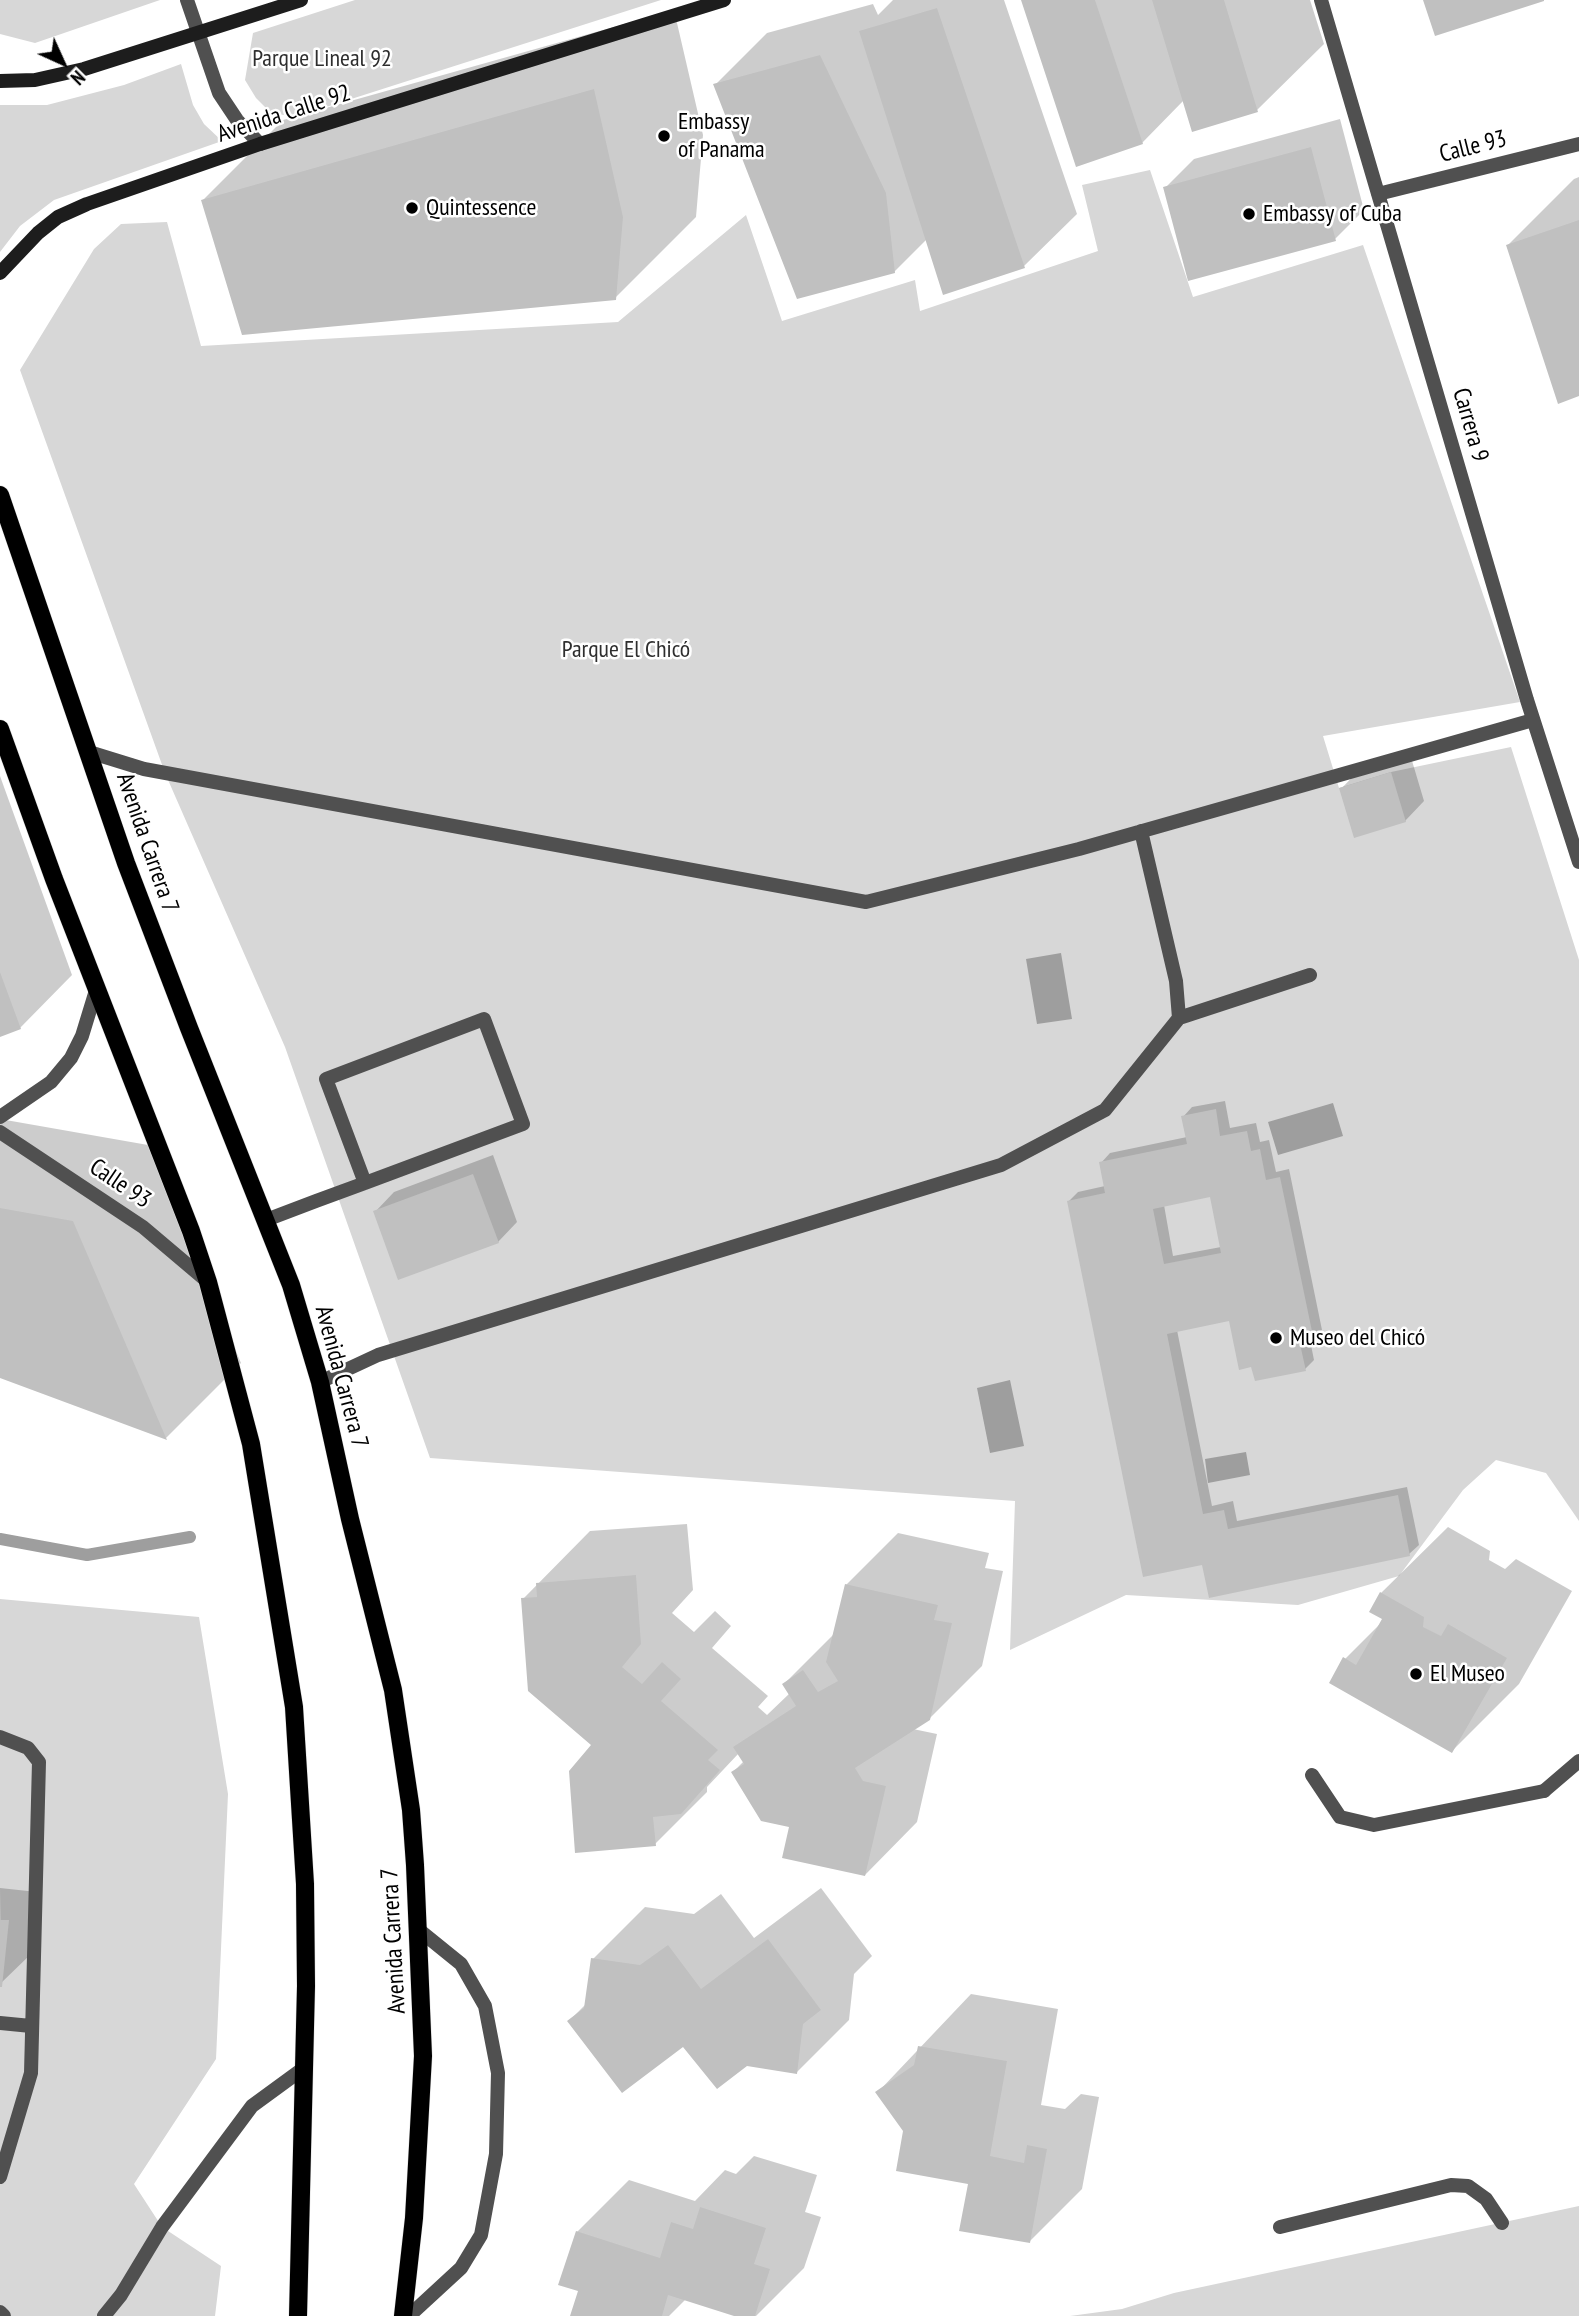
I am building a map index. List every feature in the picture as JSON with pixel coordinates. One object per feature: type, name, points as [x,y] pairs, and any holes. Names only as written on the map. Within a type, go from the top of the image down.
[{"type":"main road","points":[[0,81],[35,80],[84,69],[301,0]]},
{"type":"main road","name":"Avenida Calle 92","points":[[0,274],[19,251],[58,218],[87,204],[261,144],[724,0]]},
{"type":"main road","name":"Avenida Carrera 7","points":[[0,495],[126,863],[291,1285],[320,1381],[350,1518],[393,1690],[411,1810],[419,1930],[423,2056],[414,2218],[403,2316]]},
{"type":"main road","points":[[0,729],[50,869],[174,1183],[208,1282],[251,1444],[293,1707],[305,1884],[298,2316]]},
{"type":"street","points":[[187,0],[219,93],[237,120],[261,144]]},
{"type":"street","name":"Carrera 9","points":[[1321,0],[1533,720],[1579,862]]},
{"type":"street","name":"Calle 93","points":[[1378,194],[1579,144]]},
{"type":"street","points":[[89,752],[165,773],[866,902],[1141,831],[1533,720]]},
{"type":"street","points":[[1141,831],[1176,981],[1179,1018]]},
{"type":"street","points":[[320,1381],[378,1355],[1001,1165],[1105,1110],[1179,1018],[1310,975]]},
{"type":"street","points":[[0,1117],[51,1082],[71,1058],[82,1036],[97,987]]},
{"type":"street","points":[[266,1220],[523,1124],[484,1020],[326,1079],[365,1183]]},
{"type":"street","name":"Calle 93","points":[[0,1132],[143,1227],[208,1282]]},
{"type":"street","points":[[0,1737],[28,1748],[39,1762],[31,2073],[0,2176]]},
{"type":"street","points":[[1312,1775],[1340,1817],[1374,1825],[1545,1791],[1579,1761]]},
{"type":"street","points":[[409,2316],[461,2268],[481,2235],[496,2154],[498,2073],[485,2006],[461,1964],[419,1930]]},
{"type":"street","points":[[0,2023],[31,2026]]},
{"type":"street","points":[[104,2316],[121,2295],[162,2227],[252,2106],[304,2068]]},
{"type":"street","points":[[1280,2227],[1451,2185],[1468,2186],[1486,2199],[1502,2223]]},
{"type":"street","points":[[0,2312],[4,2316]]},
{"type":"green space","points":[[0,0],[160,0],[35,43],[0,34]]},
{"type":"green space","name":"Parque Lineal 92","points":[[355,0],[661,0],[298,116],[272,114],[256,98],[245,80],[253,33]]},
{"type":"green space","points":[[181,64],[193,105],[204,124],[222,141],[54,200],[20,226],[0,252],[0,105],[47,105],[124,85]]},
{"type":"green space","name":"Parque El Chicó","points":[[1150,170],[1193,297],[1363,245],[1520,702],[1323,736],[1339,788],[1391,772],[1511,747],[1579,960],[1579,1521],[1546,1473],[1496,1460],[1463,1490],[1399,1576],[1298,1605],[1126,1595],[1010,1650],[1015,1501],[430,1458],[285,1047],[165,773],[20,370],[94,249],[121,224],[167,222],[201,346],[618,322],[746,215],[782,321],[915,280],[920,311],[1098,251],[1082,185]]},
{"type":"green space","points":[[0,1599],[199,1617],[228,1794],[216,2059],[134,2184],[162,2227],[221,2266],[215,2316],[0,2316]]},
{"type":"green space","points":[[1579,2206],[1579,2316],[1070,2316],[1122,2309],[1174,2293]]},
{"type":"shaded area","points":[[1061,953],[1072,1019],[1037,1024],[1026,959]]},
{"type":"shaded area","points":[[1333,1103],[1343,1136],[1278,1155],[1268,1122]]},
{"type":"shaded area","points":[[1010,1380],[1024,1446],[990,1453],[977,1388]]},
{"type":"shaded area","points":[[1246,1452],[1250,1475],[1208,1483],[1205,1459]]},
{"type":"building","points":[[1021,0],[1095,0],[1143,144],[1076,167]]},
{"type":"building","points":[[1152,0],[1224,0],[1258,112],[1192,132]]},
{"type":"building","points":[[1423,0],[1544,0],[1544,1],[1435,36]]},
{"type":"building","points":[[937,8],[1025,268],[943,295],[859,31]]},
{"type":"building","points":[[820,55],[886,193],[895,273],[797,299],[713,84]]},
{"type":"building","name":"Quintessence","points":[[594,89],[623,217],[616,300],[242,335],[201,200]]},
{"type":"building","name":"Embassy of Cuba","points":[[1311,147],[1336,241],[1188,281],[1163,187]]},
{"type":"building","points":[[1579,220],[1579,396],[1558,404],[1506,245]]},
{"type":"building","points":[[1391,772],[1406,822],[1354,838],[1339,788]]},
{"type":"building","points":[[0,972],[21,1029],[0,1037]]},
{"type":"building","points":[[1216,1109],[1220,1136],[1247,1131],[1251,1151],[1260,1149],[1266,1180],[1280,1177],[1314,1341],[1300,1344],[1306,1371],[1255,1381],[1251,1367],[1239,1370],[1229,1321],[1167,1334],[1203,1514],[1224,1510],[1228,1529],[1398,1495],[1410,1556],[1209,1598],[1202,1565],[1143,1577],[1067,1201],[1105,1193],[1099,1162],[1187,1144],[1181,1116]],"holes":[[[1210,1197],[1221,1253],[1164,1264],[1153,1209]]]},
{"type":"building","points":[[473,1174],[499,1243],[398,1280],[373,1211]]},
{"type":"building","points":[[0,1208],[73,1221],[167,1440],[0,1378]]},
{"type":"building","points":[[636,1575],[641,1644],[622,1667],[642,1684],[662,1662],[681,1679],[661,1701],[718,1750],[708,1760],[720,1770],[681,1814],[653,1817],[656,1846],[575,1853],[569,1771],[591,1745],[528,1691],[521,1598],[537,1597],[536,1583]]},
{"type":"building","points":[[845,1584],[938,1605],[934,1620],[952,1623],[930,1720],[855,1768],[863,1781],[886,1786],[865,1876],[782,1858],[789,1827],[761,1821],[731,1772],[744,1764],[733,1747],[796,1706],[782,1684],[803,1670],[818,1692],[838,1681],[826,1662]]},
{"type":"building","name":"El Museo","points":[[1380,1592],[1424,1617],[1423,1627],[1441,1636],[1448,1624],[1507,1658],[1452,1753],[1329,1683],[1343,1657],[1356,1665],[1382,1619],[1369,1612]]},
{"type":"building","points":[[0,1920],[9,1920],[2,1987],[0,1987]]},
{"type":"building","points":[[768,1939],[821,2010],[803,2024],[797,2074],[747,2066],[717,2089],[683,2047],[622,2093],[567,2021],[584,2008],[591,1958],[640,1965],[668,1945],[701,1989]]},
{"type":"building","points":[[918,2046],[1007,2061],[990,2156],[1024,2163],[1027,2145],[1047,2149],[1030,2243],[959,2231],[968,2184],[896,2171],[903,2131],[875,2092],[914,2065]]},
{"type":"building","points":[[700,2207],[766,2228],[754,2264],[770,2269],[755,2316],[734,2316],[668,2295],[662,2316],[570,2316],[578,2291],[558,2285],[576,2231],[660,2258],[671,2222],[693,2229]]},
{"type":"waterway","points":[[0,1539],[87,1555],[190,1537]]},
{"type":"place","name":"Embassy of Panama","points":[[664,136]]},
{"type":"place","name":"Quintessence","points":[[412,208]]},
{"type":"place","name":"Embassy of Cuba","points":[[1249,214]]},
{"type":"place","name":"Museo del Chicó","points":[[1276,1338]]},
{"type":"place","name":"El Museo","points":[[1416,1674]]}]
